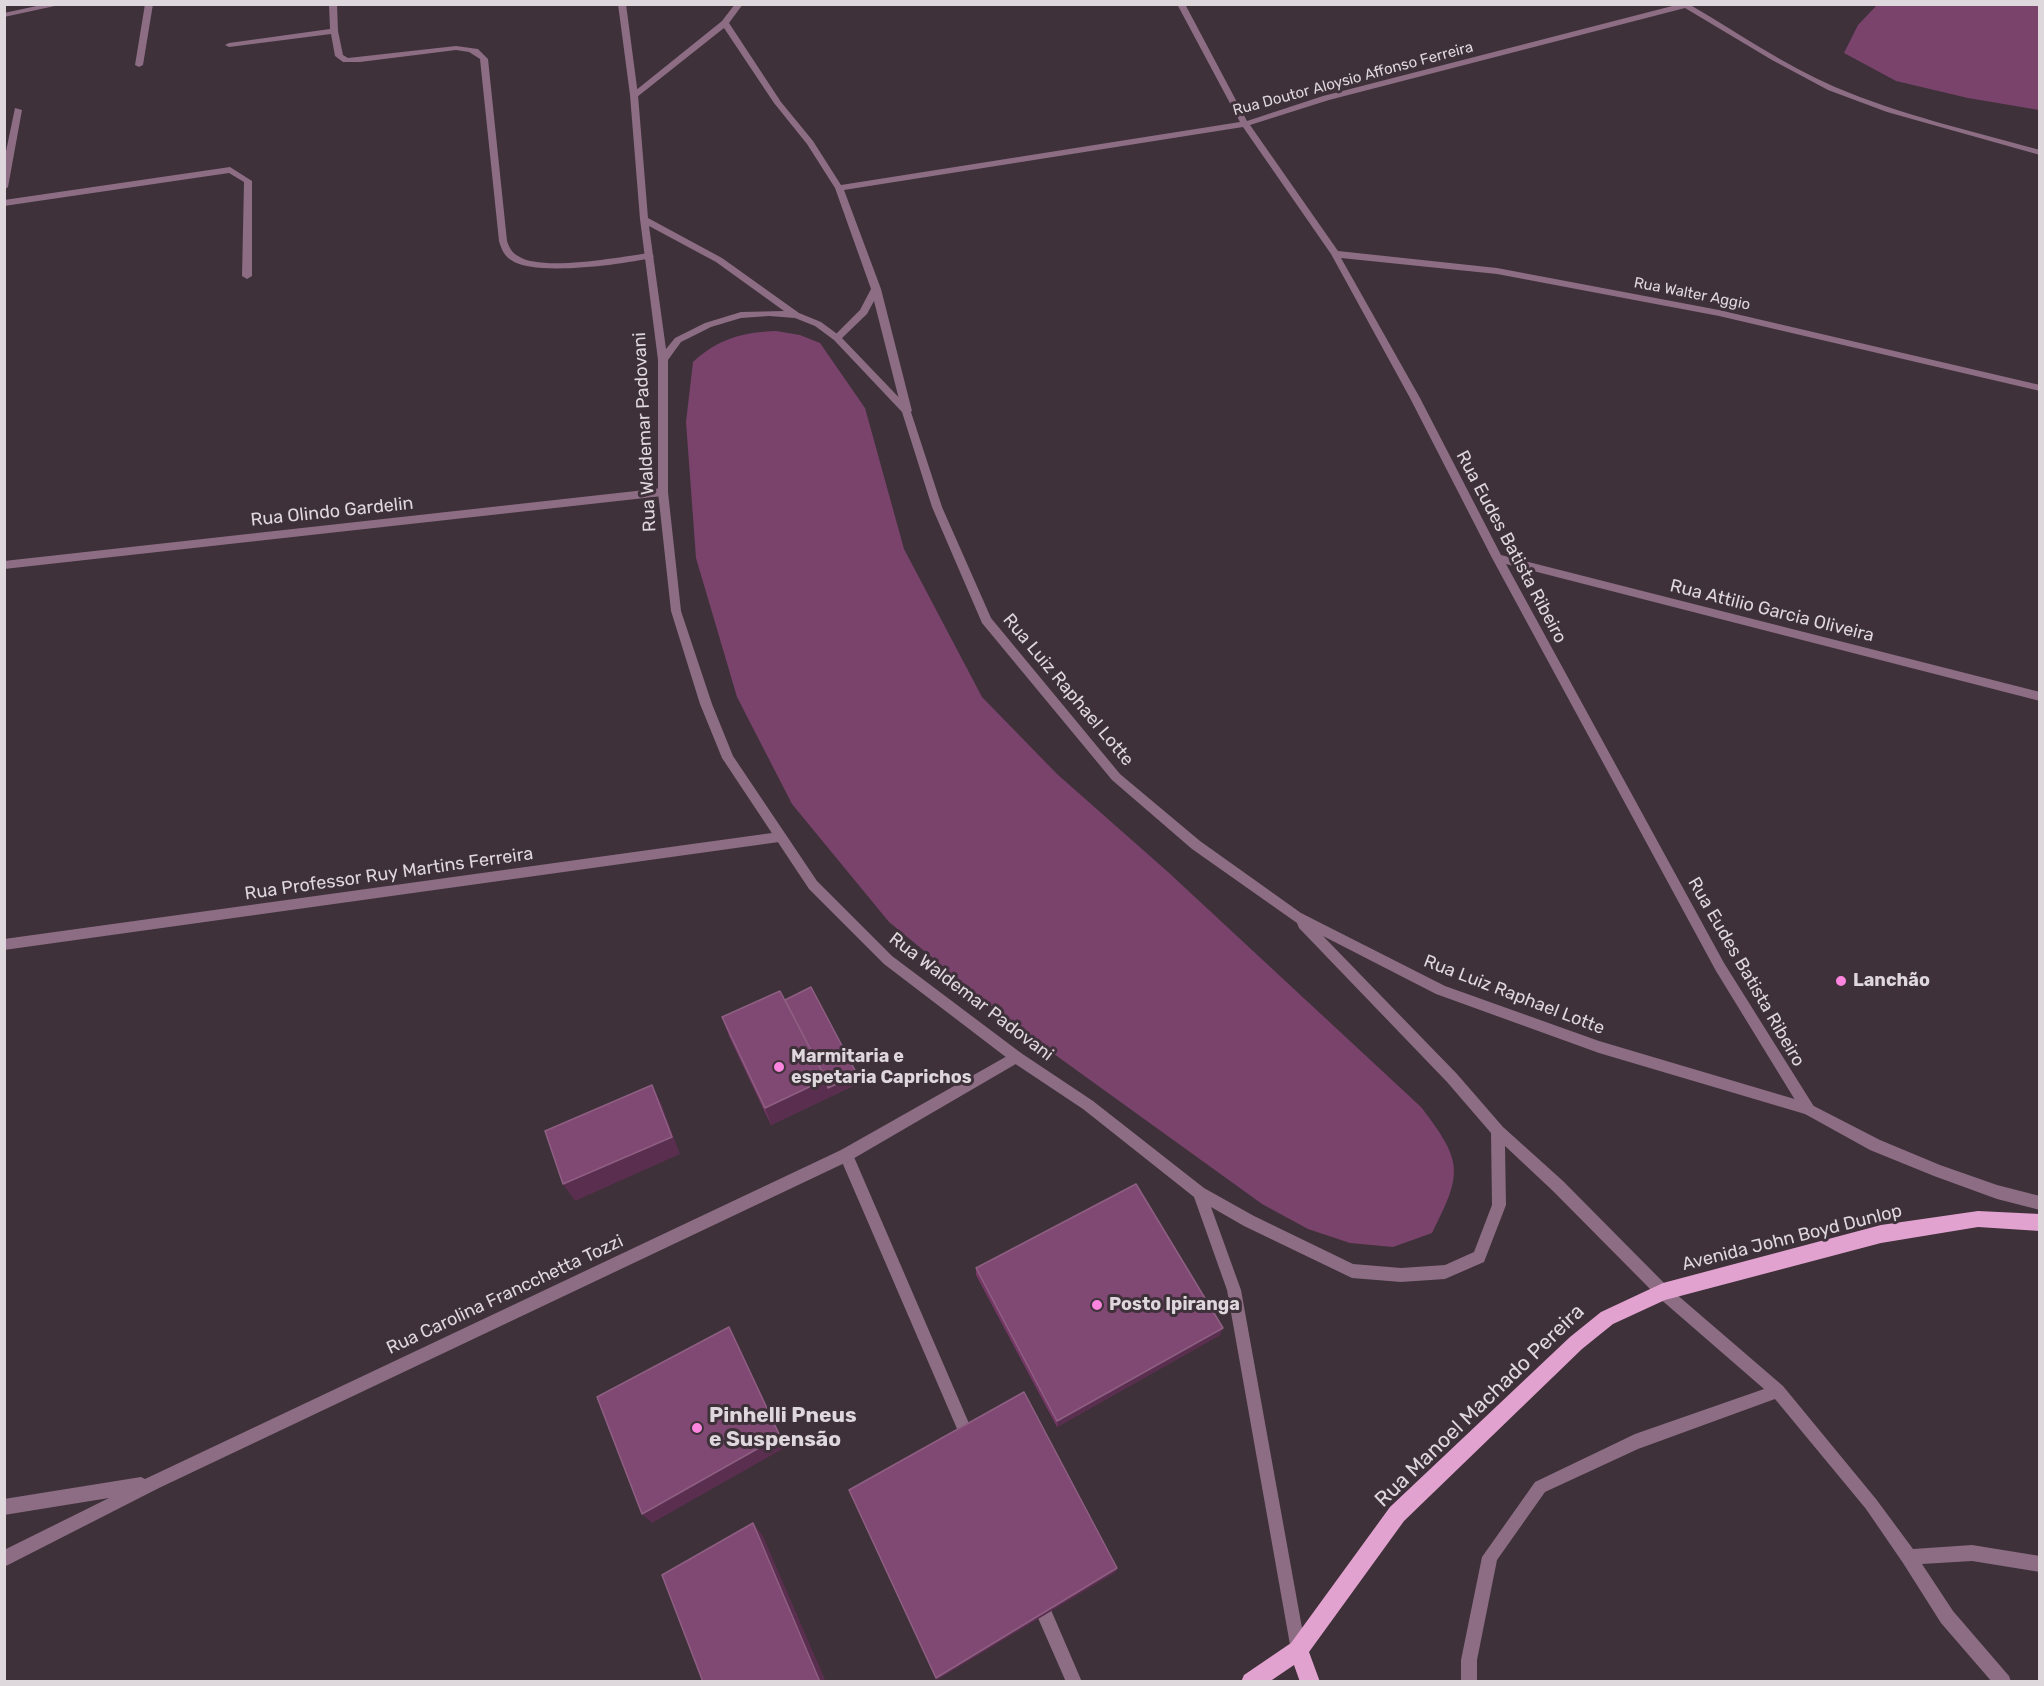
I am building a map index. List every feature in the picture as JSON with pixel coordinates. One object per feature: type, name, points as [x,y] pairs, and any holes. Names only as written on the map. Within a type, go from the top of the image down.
[{"type":"main road","name":"Avenida John Boyd Dunlop","points":[[1663,1292],[1881,1234],[1978,1219],[2040,1223]]},
{"type":"main road","name":"Rua Manoel Machado Pereira","points":[[1251,1682],[1298,1650],[1397,1514],[1576,1343],[1607,1318],[1663,1292]]},
{"type":"main road","points":[[1298,1650],[1310,1682]]},
{"type":"street","points":[[4,15],[60,4]]},
{"type":"street","points":[[139,64],[149,4]]},
{"type":"street","points":[[333,4],[334,30],[339,56],[346,60],[456,48],[472,49],[481,54],[484,59],[503,241],[510,254],[517,260],[531,264],[568,264],[649,256]]},
{"type":"street","name":"Rua Waldemar Padovani","points":[[622,4],[634,95],[644,219],[663,360],[663,492],[676,611],[706,704],[728,758],[813,885],[888,960],[1016,1057],[1088,1105],[1199,1193],[1249,1221],[1352,1271],[1401,1275],[1445,1272],[1479,1257],[1499,1205],[1498,1131]]},
{"type":"street","points":[[634,95],[726,23],[740,4]]},
{"type":"street","name":"Rua Eudes Batista Ribeiro","points":[[1181,4],[1245,124],[1335,254],[1415,398],[1497,558],[1720,967],[1808,1109]]},
{"type":"street","points":[[1689,5],[1775,58],[1831,88],[1890,110],[2040,153]]},
{"type":"street","name":"Rua Doutor Aloysio Affonso Ferreira","points":[[839,188],[1245,124],[1326,98],[1689,5]]},
{"type":"street","name":"Rua Luiz Raphael Lotte","points":[[726,23],[772,95],[810,143],[839,188],[876,289],[907,411],[937,507],[986,620],[1116,777],[1196,845],[1297,917],[1440,990],[1599,1047],[1808,1109],[1875,1145],[1939,1172],[1997,1192],[2040,1203]]},
{"type":"street","points":[[229,45],[334,30]]},
{"type":"street","points":[[4,187],[18,110]]},
{"type":"street","points":[[4,203],[230,170],[248,181],[247,276]]},
{"type":"street","points":[[644,219],[718,260],[796,315],[818,324],[837,338],[907,411]]},
{"type":"street","name":"Rua Walter Aggio","points":[[1335,254],[1497,271],[1719,313],[2040,388]]},
{"type":"street","points":[[837,338],[864,312],[876,289]]},
{"type":"street","points":[[663,360],[678,340],[708,325],[741,315],[769,313],[796,315]]},
{"type":"street","name":"Rua Olindo Gardelin","points":[[4,565],[663,492]]},
{"type":"street","name":"Rua Attilio Garcia Oliveira","points":[[1497,558],[2040,697]]},
{"type":"street","name":"Rua Professor Ruy Martins Ferreira","points":[[4,945],[779,837]]},
{"type":"street","points":[[1297,917],[1452,1078],[1498,1131],[1558,1186],[1663,1292],[1779,1391],[1871,1504],[1909,1557],[1947,1617],[2003,1682]]},
{"type":"street","name":"Rua Carolina Francchetta Tozzi","points":[[4,1559],[154,1483],[846,1155],[1016,1057]]},
{"type":"street","points":[[846,1155],[974,1451]]},
{"type":"street","points":[[1199,1193],[1234,1290],[1298,1650]]},
{"type":"street","points":[[1469,1682],[1469,1660],[1490,1557],[1540,1487],[1635,1442],[1779,1391]]},
{"type":"street","points":[[4,1507],[154,1483]]},
{"type":"street","points":[[1909,1557],[1972,1553],[2040,1564]]},
{"type":"street","points":[[1031,1583],[1074,1682]]},
{"type":"shaded area","points":[[1877,5],[2039,5],[2039,110],[1968,98],[1896,81],[1844,53],[1858,25]]},
{"type":"shaded area","points":[[776,331],[800,335],[820,343],[865,408],[904,549],[982,697],[1057,774],[1168,872],[1421,1107],[1435,1126],[1445,1141],[1454,1168],[1449,1195],[1432,1233],[1393,1247],[1350,1243],[1308,1229],[1262,1204],[1018,1028],[889,922],[792,804],[737,697],[696,558],[686,422],[693,362],[702,354],[732,338]]},
{"type":"building","points":[[811,987],[857,1074],[828,1088],[826,1079],[785,1000]]},
{"type":"building","name":"Marmitaria e espetaria Caprichos","points":[[780,991],[826,1079],[765,1108],[722,1017]]},
{"type":"building","points":[[652,1085],[672,1137],[563,1184],[545,1131]]},
{"type":"building","name":"Posto Ipiranga","points":[[1136,1184],[1223,1328],[1057,1421],[976,1268]]},
{"type":"building","name":"Pinhelli Pneus e Suspensão","points":[[729,1327],[780,1436],[642,1514],[597,1397]]},
{"type":"building","points":[[1024,1392],[1117,1568],[936,1678],[849,1490]]},
{"type":"building","points":[[753,1523],[820,1682],[703,1682],[662,1575]]},
{"type":"place","name":"Lanchão","points":[[1841,981]]},
{"type":"place","name":"Marmitaria e espetaria Caprichos","points":[[779,1067]]},
{"type":"place","name":"Posto Ipiranga","points":[[1097,1305]]},
{"type":"place","name":"Pinhelli Pneus e Suspensão","points":[[697,1428]]}]
